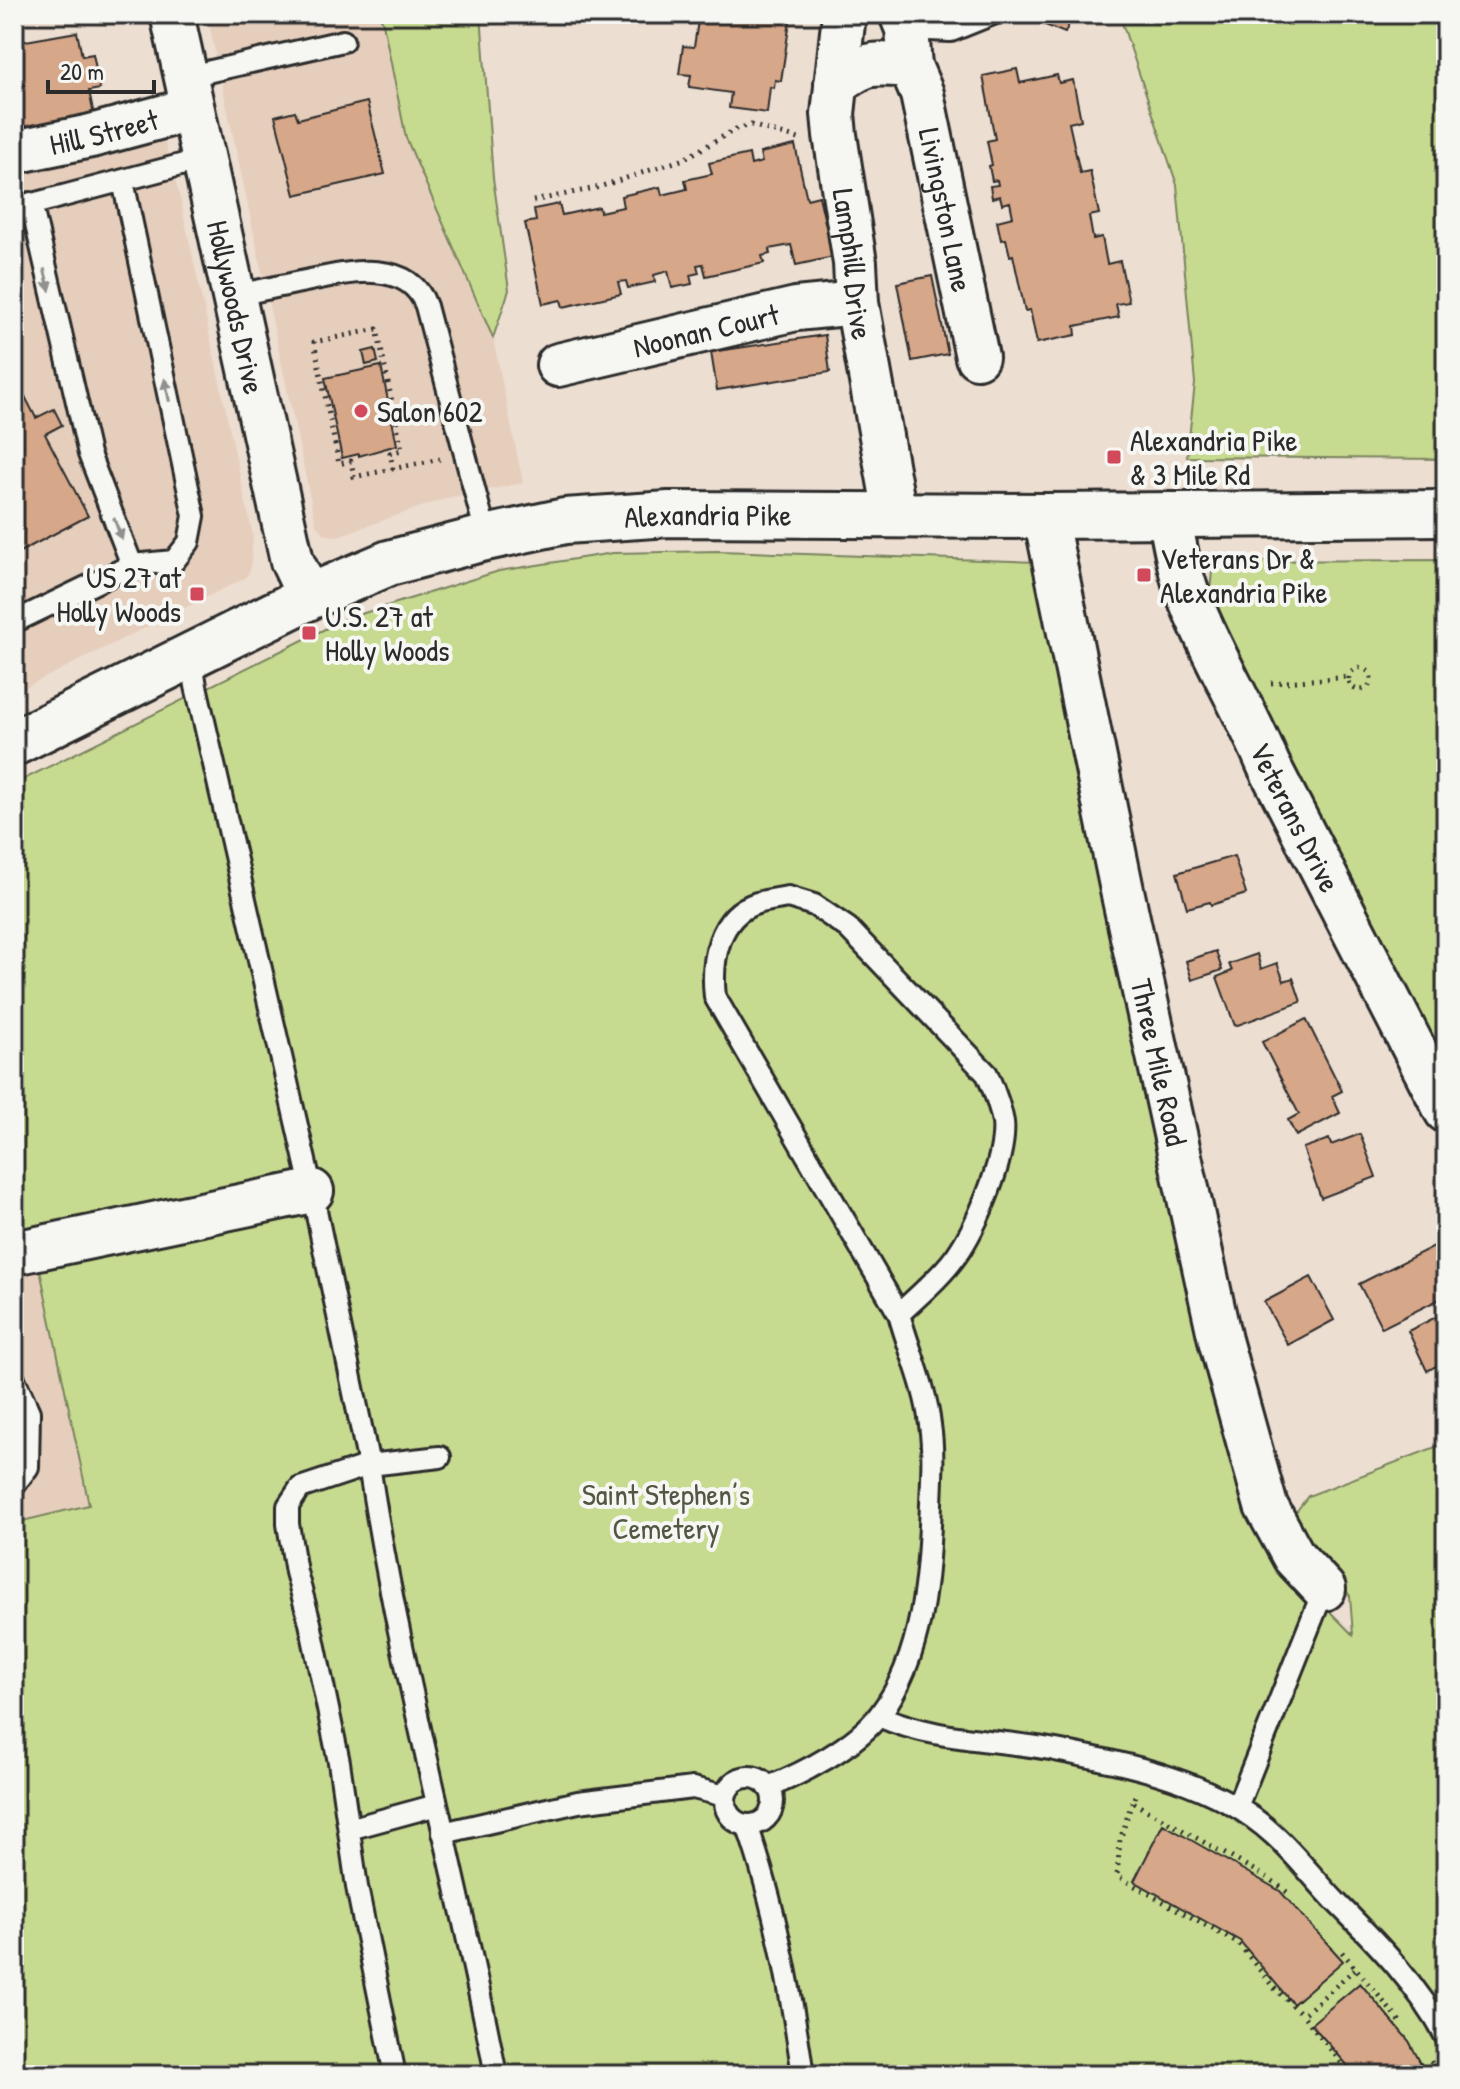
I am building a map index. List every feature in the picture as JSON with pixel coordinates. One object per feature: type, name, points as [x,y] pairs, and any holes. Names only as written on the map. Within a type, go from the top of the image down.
[{"type":"main road","name":"Alexandria Pike","points":[[14,743],[309,597],[389,563],[565,521],[669,514],[1045,516],[1446,513]]},
{"type":"street","name":"Hollywoods Drive","points":[[172,14],[292,561],[309,597]]},
{"type":"street","name":"Lamphill Drive","points":[[844,14],[833,114],[835,135],[855,263],[857,303],[895,514]]},
{"type":"street","points":[[836,84],[871,63],[906,36]]},
{"type":"street","name":"Livingston Lane","points":[[906,36],[922,94],[977,357]]},
{"type":"street","name":"Hill Street","points":[[14,152],[91,136],[189,93]]},
{"type":"street","name":"Noonan Court","points":[[558,365],[796,309],[857,303]]},
{"type":"street","name":"Veterans Drive","points":[[1169,514],[1185,588],[1268,764],[1446,1111]]},
{"type":"street","name":"Three Mile Road","points":[[1045,516],[1123,895],[1220,1340],[1266,1506],[1294,1557],[1324,1589]]},
{"type":"street","points":[[14,1253],[312,1191]]},
{"type":"lane","points":[[906,36],[951,31],[993,14]]},
{"type":"lane","points":[[189,93],[343,41]]},
{"type":"lane","points":[[132,565],[89,454],[22,206],[203,159]]},
{"type":"lane","points":[[14,622],[132,565],[174,561],[189,542],[194,516],[123,181]]},
{"type":"lane","points":[[233,296],[352,272],[378,272],[415,286],[422,293],[426,306],[487,538]]},
{"type":"lane","points":[[191,655],[312,1191],[369,1465],[384,1562],[462,1908],[496,2075]]},
{"type":"lane","points":[[768,1787],[815,1767],[879,1716],[895,1689],[910,1653],[921,1613],[929,1558],[932,1467],[931,1426],[925,1396],[899,1314],[715,997],[712,973],[728,920],[754,903],[788,897],[814,905],[848,928],[987,1074],[997,1098],[1003,1125],[1000,1157],[983,1205],[956,1256],[899,1314]]},
{"type":"lane","points":[[14,1379],[29,1412],[28,1467],[14,1485]]},
{"type":"lane","points":[[395,2075],[357,1887],[323,1687],[294,1561],[288,1506],[300,1488],[369,1465],[440,1457]]},
{"type":"lane","points":[[1237,1807],[1324,1589]]},
{"type":"lane","points":[[879,1716],[906,1728],[1048,1749],[1164,1774],[1237,1807],[1273,1834],[1373,1937],[1402,1970],[1446,2037]]},
{"type":"lane","points":[[744,1777],[757,1778],[768,1787],[773,1800],[770,1813],[760,1823],[747,1825],[734,1820],[726,1809],[725,1796],[732,1784],[744,1777]]},
{"type":"lane","points":[[443,1833],[578,1802],[693,1788],[725,1796]]},
{"type":"lane","points":[[349,1829],[437,1805]]},
{"type":"lane","points":[[747,1825],[773,1919],[797,2031],[803,2075]]},
{"type":"path","points":[[533,201],[596,188],[684,159],[736,129],[751,125],[803,141]]},
{"type":"path","points":[[393,469],[390,453],[402,450],[377,329],[314,342],[339,464],[351,461],[354,477],[393,469],[465,454]]},
{"type":"path","points":[[1232,685],[1350,677],[1356,669],[1362,668],[1371,680],[1369,685],[1359,690],[1350,683],[1350,677]]},
{"type":"path","points":[[1148,1771],[1132,1802],[1120,1840],[1117,1876],[1239,1944],[1274,1988],[1303,2015],[1351,2075]]},
{"type":"path","points":[[1132,1802],[1270,1879],[1290,1895]]},
{"type":"path","points":[[1337,1946],[1404,2026]]},
{"type":"path","points":[[1303,2015],[1356,1968]]},
{"type":"path","points":[[1430,2058],[1436,2075]]},
{"type":"shaded area","points":[[207,14],[379,14],[406,138],[493,338],[523,483],[447,498],[338,536],[326,535],[316,525]]},
{"type":"shaded area","points":[[165,142],[180,198],[253,536],[250,571],[245,578],[14,693],[14,169]]},
{"type":"shaded area","points":[[34,1241],[89,1505],[14,1523],[14,1244]]},
{"type":"green space","points":[[379,14],[481,14],[493,178],[509,290],[493,338],[406,138]]},
{"type":"green space","points":[[1119,14],[1446,14],[1446,459],[1187,457],[1195,383],[1177,185]]},
{"type":"green space","name":"Saint Stephen’s Cemetery","points":[[719,551],[1039,562],[1287,1568],[1353,1635],[1350,1596],[1315,1553],[1293,1516],[1308,1496],[1446,1443],[1446,2075],[14,2075],[14,1523],[89,1505],[34,1241],[14,1244],[14,784],[345,619],[499,571],[613,553]]},
{"type":"green space","points":[[1446,560],[1446,1084],[1209,603],[1212,571],[1221,561]]},
{"type":"building","points":[[699,14],[791,14],[781,81],[775,80],[774,88],[770,87],[767,113],[729,108],[731,93],[689,87],[691,75],[679,74],[683,46],[694,47]]},
{"type":"building","points":[[1050,14],[1073,14],[1065,33],[1045,25]]},
{"type":"building","points":[[77,32],[82,56],[93,54],[100,89],[89,91],[94,115],[19,129],[14,101],[14,43]]},
{"type":"building","points":[[1017,69],[1020,83],[1057,75],[1059,83],[1073,80],[1081,120],[1069,123],[1080,173],[1090,171],[1099,214],[1089,216],[1093,239],[1102,237],[1107,264],[1120,261],[1129,302],[1116,304],[1119,317],[1075,326],[1076,335],[1037,343],[1030,310],[1025,311],[1013,255],[1010,256],[1006,239],[1001,240],[997,221],[1013,217],[1010,202],[1002,204],[1000,196],[992,198],[990,186],[998,185],[997,180],[992,181],[989,166],[992,165],[987,141],[995,139],[983,76]]},
{"type":"building","points":[[367,102],[385,174],[295,195],[275,116],[295,111],[298,119]]},
{"type":"building","points":[[795,145],[807,199],[819,196],[833,257],[796,265],[791,245],[769,249],[770,254],[762,256],[764,263],[706,276],[703,264],[697,265],[699,273],[690,275],[692,284],[672,288],[668,271],[654,275],[655,282],[628,288],[626,281],[618,282],[621,294],[563,307],[561,300],[543,304],[525,223],[536,221],[534,209],[559,204],[562,215],[599,207],[600,212],[623,207],[621,196],[660,187],[662,195],[687,189],[685,180],[712,174],[709,163],[749,154],[751,165],[762,162],[760,153]]},
{"type":"building","points":[[932,276],[948,354],[912,361],[897,283]]},
{"type":"building","points":[[825,335],[830,372],[717,390],[711,352]]},
{"type":"building","points":[[375,349],[378,362],[366,365],[363,352]]},
{"type":"building","name":"Salon 602","points":[[381,366],[397,445],[342,458],[325,378]]},
{"type":"building","points":[[14,375],[36,418],[54,409],[62,425],[45,434],[88,516],[14,555]]},
{"type":"building","points":[[1234,856],[1246,894],[1211,905],[1210,902],[1187,908],[1177,873]]},
{"type":"building","points":[[1216,951],[1222,970],[1192,980],[1186,961]]},
{"type":"building","points":[[1257,954],[1261,969],[1277,963],[1284,981],[1293,978],[1301,1002],[1235,1026],[1217,977],[1232,971],[1229,964]]},
{"type":"building","points":[[1306,1019],[1342,1091],[1332,1096],[1340,1113],[1296,1136],[1288,1120],[1299,1114],[1262,1042]]},
{"type":"building","points":[[1360,1134],[1376,1177],[1321,1198],[1303,1148],[1329,1139],[1331,1145]]},
{"type":"building","points":[[1436,1245],[1446,1264],[1446,1272],[1439,1275],[1446,1288],[1446,1296],[1382,1328],[1359,1284]]},
{"type":"building","points":[[1311,1277],[1334,1320],[1288,1345],[1264,1302]]},
{"type":"building","points":[[1446,1312],[1446,1361],[1427,1371],[1408,1331]]},
{"type":"building","points":[[1163,1824],[1280,1891],[1343,1961],[1293,2004],[1240,1941],[1134,1881]]},
{"type":"building","points":[[1360,1983],[1409,2041],[1427,2075],[1356,2075],[1311,2024]]},
{"type":"place","name":"Salon 602","points":[[361,411]]},
{"type":"place","name":"Alexandria Pike & 3 Mile Rd","points":[[1114,457]]},
{"type":"place","name":"Veterans Dr & Alexandria Pike","points":[[1144,575]]},
{"type":"place","name":"US 27 at Holly Woods","points":[[197,594]]},
{"type":"place","name":"U.S. 27 at Holly Woods","points":[[309,633]]}]
